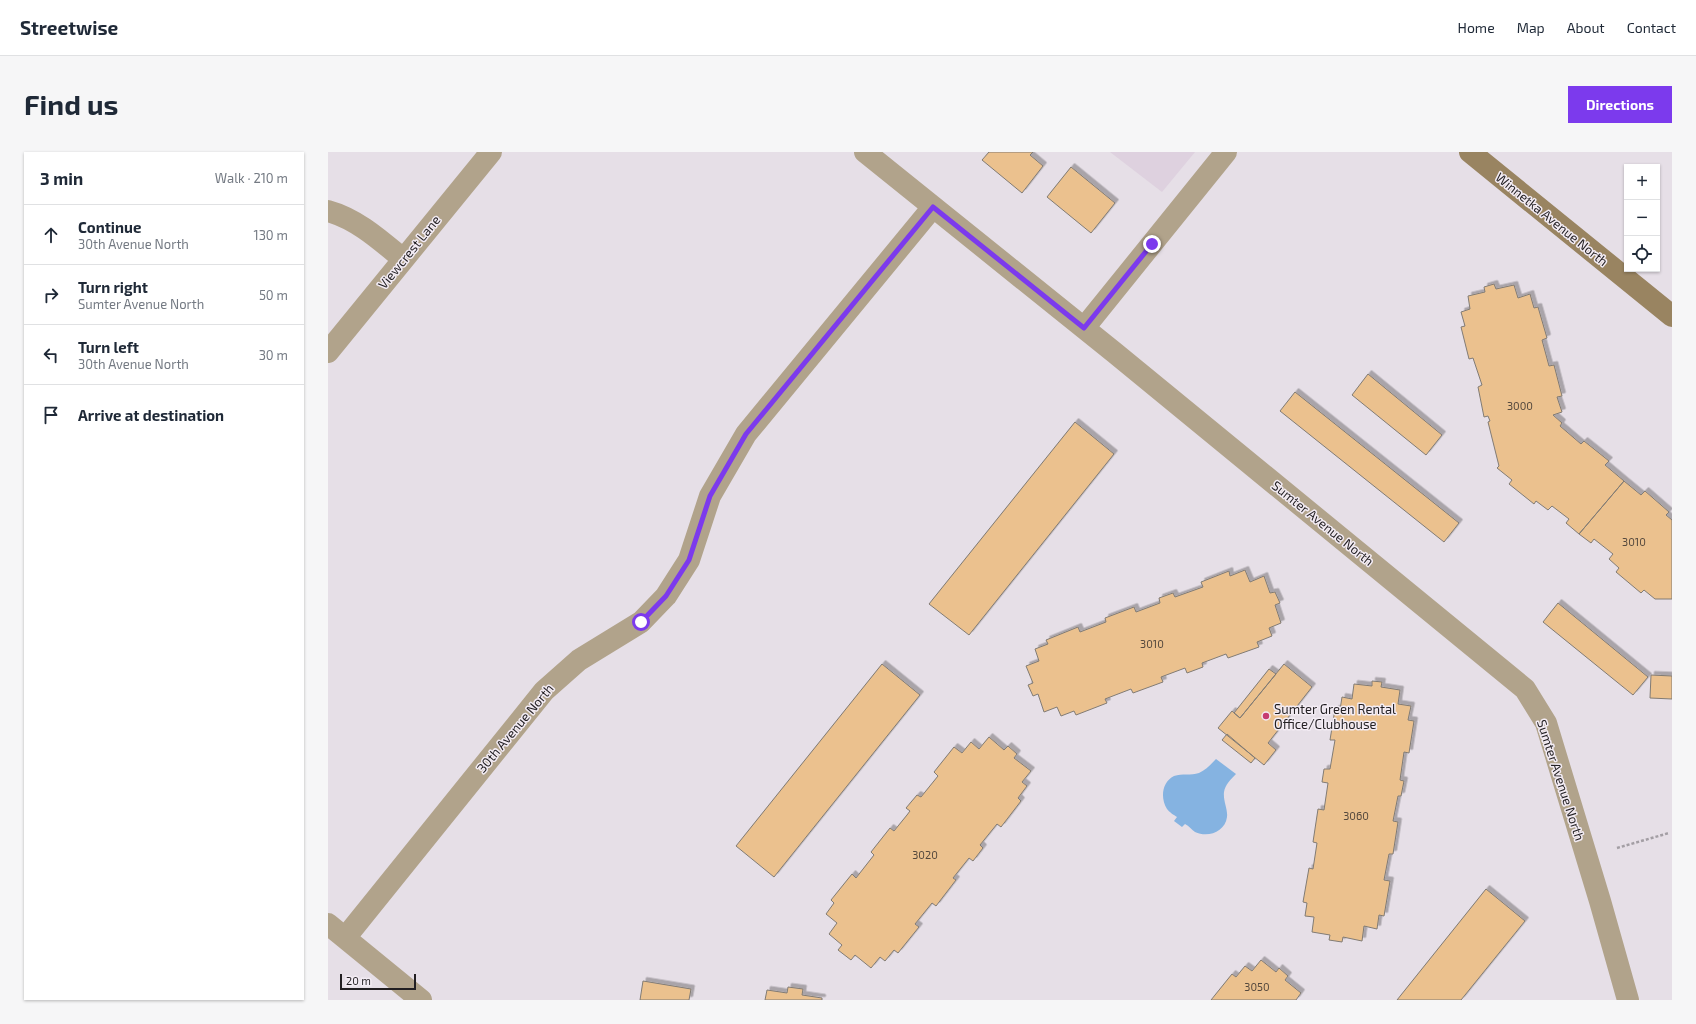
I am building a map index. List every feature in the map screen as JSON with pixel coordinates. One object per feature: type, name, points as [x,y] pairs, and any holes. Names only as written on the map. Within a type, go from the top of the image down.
[{"type":"main road","name":"Winnetka Avenue North","points":[[1470,152],[1672,316]]},
{"type":"street","name":"Viewcrest Lane","points":[[328,352],[491,152]]},
{"type":"street","name":"Sumter Avenue North","points":[[865,152],[1084,328],[1525,689],[1546,723],[1600,901],[1628,1000]]},
{"type":"street","points":[[1084,328],[1226,152]]},
{"type":"street","name":"30th Avenue North","points":[[345,938],[544,691],[579,660],[641,622],[666,596],[689,560],[710,496],[746,434],[933,207]]},
{"type":"street","points":[[328,211],[339,214],[364,228],[403,259]]},
{"type":"street","points":[[328,924],[421,1000]]},
{"type":"path","points":[[1617,848],[1669,833]]},
{"type":"shaded area","points":[[1110,152],[1195,152],[1162,192]]},
{"type":"water","points":[[1216,759],[1236,774],[1230,780],[1224,792],[1227,811],[1226,822],[1223,827],[1215,832],[1210,834],[1200,834],[1185,824],[1182,827],[1174,821],[1177,817],[1167,809],[1163,800],[1163,791],[1167,782],[1174,776],[1199,773],[1206,769]]},
{"type":"building","points":[[989,152],[1033,152],[1030,155],[1043,166],[1022,193],[982,160]]},
{"type":"building","points":[[1071,167],[1115,203],[1091,233],[1047,197]]},
{"type":"building","points":[[1494,284],[1496,289],[1514,285],[1518,298],[1530,294],[1534,308],[1538,307],[1547,338],[1542,340],[1549,366],[1554,365],[1562,396],[1557,397],[1562,412],[1553,415],[1562,423],[1560,426],[1581,444],[1584,441],[1609,461],[1605,465],[1624,481],[1579,534],[1566,523],[1569,519],[1552,506],[1548,510],[1536,501],[1534,504],[1509,484],[1512,480],[1497,468],[1499,466],[1488,422],[1490,421],[1488,416],[1484,417],[1478,387],[1482,385],[1473,358],[1469,359],[1461,327],[1465,326],[1461,312],[1470,309],[1468,296],[1485,292],[1484,287]]},
{"type":"building","points":[[1368,374],[1442,435],[1426,455],[1352,395]]},
{"type":"building","points":[[1295,392],[1459,523],[1444,542],[1280,411]]},
{"type":"building","points":[[1075,422],[1114,454],[969,635],[929,604]]},
{"type":"building","points":[[1624,481],[1641,495],[1645,491],[1669,512],[1666,515],[1672,520],[1672,599],[1655,599],[1644,590],[1641,593],[1616,572],[1619,568],[1609,559],[1613,554],[1594,539],[1591,543],[1579,534]]},
{"type":"building","points":[[1245,570],[1250,582],[1264,576],[1270,593],[1275,592],[1280,603],[1275,605],[1281,623],[1269,628],[1272,636],[1257,642],[1259,647],[1228,658],[1226,654],[1202,663],[1203,667],[1187,673],[1185,668],[1161,677],[1163,682],[1133,693],[1131,689],[1105,699],[1107,703],[1076,715],[1074,711],[1061,716],[1057,707],[1044,712],[1038,694],[1033,696],[1028,685],[1033,683],[1026,666],[1039,661],[1035,649],[1048,644],[1046,640],[1078,627],[1080,632],[1106,622],[1105,618],[1134,607],[1136,612],[1160,603],[1159,598],[1173,593],[1175,597],[1203,587],[1201,582],[1229,571],[1230,576]]},
{"type":"building","points":[[1558,603],[1648,677],[1633,695],[1543,622]]},
{"type":"building","points":[[882,664],[920,695],[774,877],[736,846]]},
{"type":"building","name":"Sumter Green Rental Office/Clubhouse","points":[[1284,664],[1312,687],[1268,743],[1276,750],[1264,765],[1218,728],[1232,711],[1240,718]]},
{"type":"building","points":[[1269,669],[1276,674],[1240,718],[1234,713]]},
{"type":"building","points":[[1651,675],[1672,676],[1672,699],[1650,698]]},
{"type":"building","points":[[1372,681],[1382,682],[1381,687],[1400,690],[1398,704],[1411,706],[1408,720],[1414,721],[1409,753],[1404,752],[1400,780],[1404,781],[1401,796],[1398,796],[1393,821],[1398,822],[1393,854],[1389,854],[1384,880],[1390,881],[1384,916],[1379,915],[1377,929],[1364,926],[1362,941],[1343,937],[1342,942],[1329,940],[1330,935],[1312,932],[1314,917],[1305,916],[1307,903],[1303,902],[1309,868],[1313,869],[1317,843],[1313,842],[1318,809],[1324,810],[1328,783],[1322,782],[1324,769],[1330,769],[1335,740],[1330,740],[1335,709],[1340,710],[1342,697],[1352,699],[1354,684],[1372,686]]},
{"type":"building","points":[[1227,734],[1255,758],[1251,763],[1222,740]]},
{"type":"building","points":[[989,737],[1004,750],[1008,746],[1017,754],[1014,758],[1031,771],[1022,782],[1027,786],[1018,798],[1021,801],[1001,827],[997,824],[980,845],[983,848],[973,861],[969,858],[953,878],[956,880],[936,906],[932,903],[915,924],[919,927],[898,953],[894,950],[885,961],[880,957],[871,968],[855,955],[851,960],[838,950],[842,945],[829,934],[837,923],[826,914],[834,903],[831,900],[852,874],[856,878],[874,855],[871,852],[890,828],[894,831],[907,815],[910,811],[906,808],[917,795],[921,797],[938,776],[934,772],[954,747],[962,753],[971,742],[979,749]]},
{"type":"building","points":[[1486,889],[1525,921],[1461,1000],[1397,1000]]},
{"type":"building","points":[[1261,960],[1276,972],[1279,968],[1288,976],[1285,980],[1301,993],[1296,1000],[1211,1000],[1232,974],[1236,977],[1245,966],[1252,971]]},
{"type":"building","points":[[643,981],[691,989],[689,1000],[640,1000]]},
{"type":"building","points":[[788,987],[803,989],[802,995],[822,998],[822,1000],[765,1000],[767,990],[787,993]]},
{"type":"place","name":"Sumter Green Rental Office/Clubhouse","points":[[1266,716]]},
{"type":"route","points":[[641,622],[666,596],[689,560],[710,496],[746,434],[933,207],[1084,328],[1152,244]]}]
